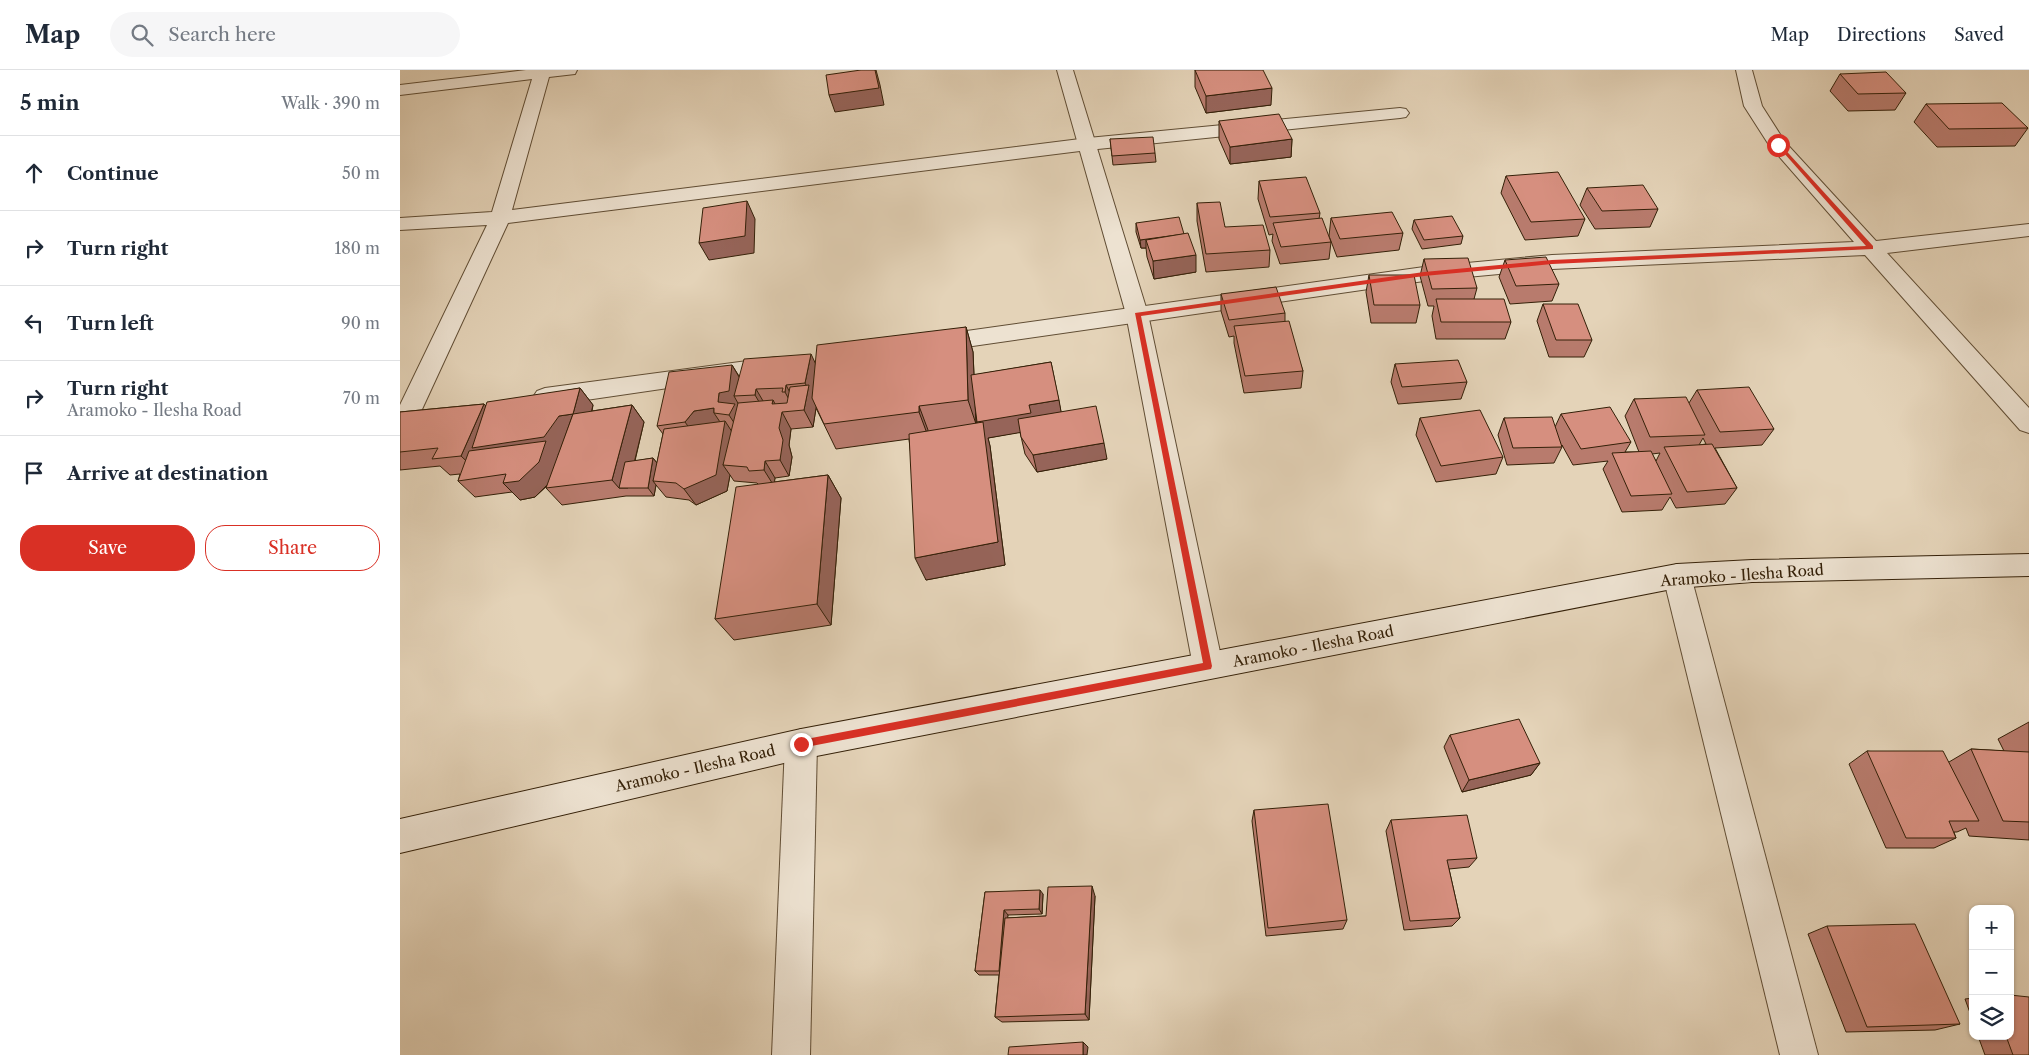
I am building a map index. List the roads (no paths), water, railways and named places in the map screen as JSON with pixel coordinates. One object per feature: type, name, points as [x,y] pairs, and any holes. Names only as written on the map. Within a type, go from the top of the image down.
[{"type":"street","points":[[400,90],[542,71],[569,70]]},
{"type":"street","points":[[1065,70],[1137,314],[1208,666]]},
{"type":"street","points":[[1744,70],[1753,106],[1778,145],[2029,424]]},
{"type":"street","points":[[402,422],[500,218],[542,71]]},
{"type":"street","points":[[400,224],[500,218],[1088,144],[1400,113]]},
{"type":"street","points":[[910,347],[1424,274],[1542,262],[1871,248],[2029,230]]},
{"type":"street","points":[[525,400],[801,362]]},
{"type":"street","points":[[402,422],[436,412]]},
{"type":"street","name":"Aramoko - Ilesha Road","points":[[400,836],[801,744],[1677,576],[1752,571],[2029,565]]},
{"type":"street","points":[[1677,576],[1799,1055]]},
{"type":"street","points":[[791,1055],[801,744]]}]
